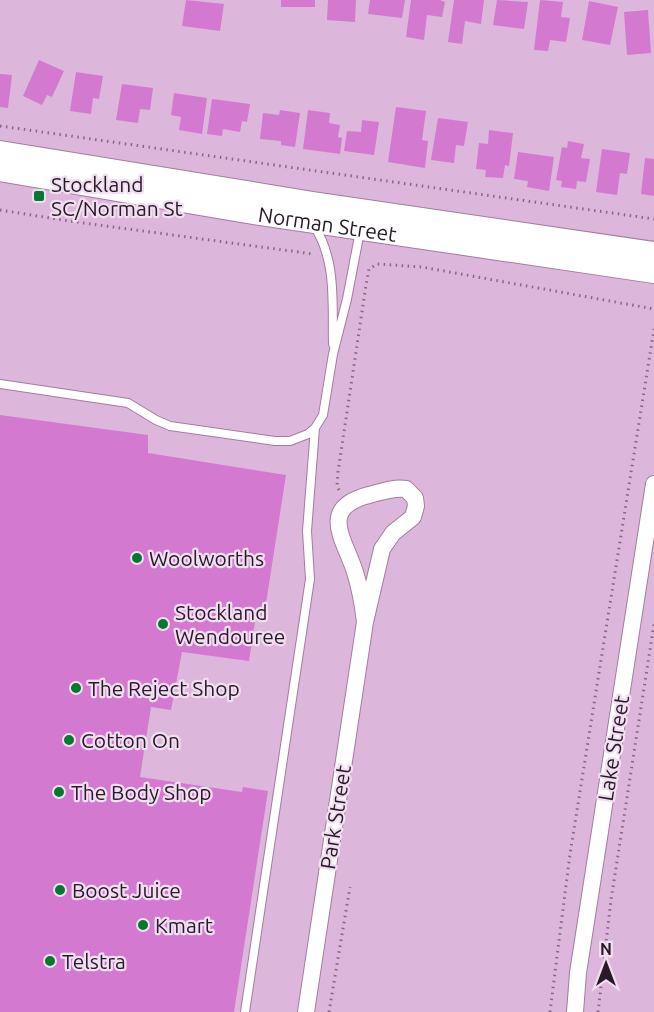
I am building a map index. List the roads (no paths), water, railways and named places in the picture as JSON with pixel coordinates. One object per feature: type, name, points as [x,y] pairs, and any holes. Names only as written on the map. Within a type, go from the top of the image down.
[{"type":"main road","name":"Norman Street","points":[[0,152],[340,207],[654,253]]},
{"type":"main road","name":"Norman Street","points":[[0,170],[360,229],[654,272]]},
{"type":"main road","points":[[340,207],[360,229]]},
{"type":"street","name":"Lake Street","points":[[575,1012],[578,973],[654,484]]},
{"type":"street","name":"Park Street","points":[[306,1012],[365,622],[382,549],[393,533],[413,516],[416,509],[416,500],[410,491],[399,488],[356,498],[347,503],[340,513],[338,528],[358,582],[365,622]]},
{"type":"lane","points":[[311,221],[326,248],[331,279],[333,354]]},
{"type":"lane","points":[[245,1012],[310,579],[307,531],[315,428],[325,408],[333,354],[351,283],[360,229]]},
{"type":"lane","points":[[0,384],[128,403],[170,426],[267,440],[284,442],[294,440],[315,428]]},
{"type":"place","name":"Stockland SC/Norman St","points":[[39,196]]},
{"type":"place","name":"Woolworths","points":[[137,558]]},
{"type":"place","name":"Stockland Wendouree","points":[[163,624]]},
{"type":"place","name":"The Reject Shop","points":[[76,688]]},
{"type":"place","name":"Cotton On","points":[[69,740]]},
{"type":"place","name":"The Body Shop","points":[[59,792]]},
{"type":"place","name":"Boost Juice","points":[[60,890]]},
{"type":"place","name":"Kmart","points":[[143,925]]},
{"type":"place","name":"Telstra","points":[[50,961]]}]
